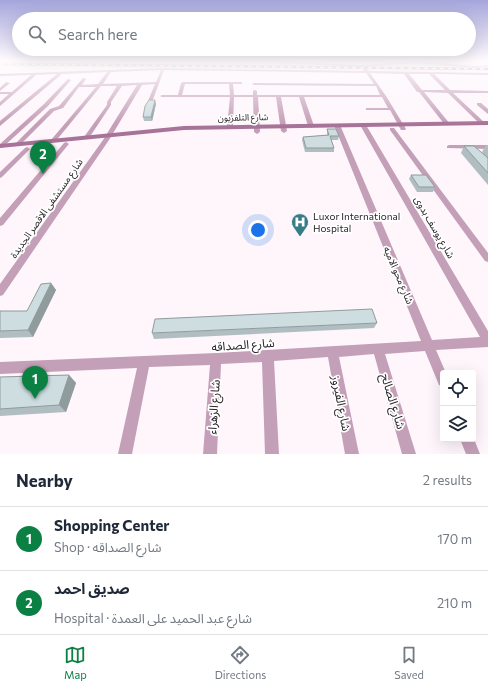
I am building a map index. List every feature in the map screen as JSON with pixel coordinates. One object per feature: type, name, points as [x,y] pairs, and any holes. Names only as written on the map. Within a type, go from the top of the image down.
[{"type":"main road","name":"شارع التلفزيون","points":[[364,127],[392,129],[447,124],[486,125]]},
{"type":"main road","name":"شارع التلفزيون","points":[[203,130],[486,125]]},
{"type":"main road","name":"شارع التلفزيون","points":[[284,129],[311,126],[338,128]]},
{"type":"main road","name":"شارع التلفزيون","points":[[0,146],[230,127],[257,129]]},
{"type":"main road","name":"شارع التلفزيون","points":[[0,151],[66,144],[92,138]]},
{"type":"street","points":[[0,105],[3,100],[14,93],[26,82]]},
{"type":"street","points":[[0,124],[50,82]]},
{"type":"street","points":[[0,146],[46,105],[65,82]]},
{"type":"street","points":[[18,144],[52,110],[60,108],[79,86],[80,82]]},
{"type":"street","points":[[53,141],[102,82]]},
{"type":"street","points":[[92,138],[110,105],[109,102],[124,82]]},
{"type":"street","points":[[375,82],[401,127]]},
{"type":"street","points":[[413,82],[447,124]]},
{"type":"street","points":[[440,82],[486,125]]},
{"type":"street","points":[[0,90],[8,83]]},
{"type":"street","points":[[79,86],[157,83],[150,101]]},
{"type":"street","points":[[180,95],[184,83],[240,83]]},
{"type":"street","points":[[230,127],[232,95],[231,83]]},
{"type":"street","name":"شارع مستشفى الاقصر الجديدة","points":[[0,292],[107,138],[140,84]]},
{"type":"street","points":[[257,129],[256,95],[254,84],[276,86],[377,85]]},
{"type":"street","points":[[53,89],[60,89]]},
{"type":"street","points":[[39,90],[46,90]]},
{"type":"street","points":[[419,91],[485,92],[488,96]]},
{"type":"street","points":[[0,93],[14,93]]},
{"type":"street","points":[[278,95],[284,129]]},
{"type":"street","points":[[162,96],[384,96]]},
{"type":"street","points":[[301,96],[311,126]]},
{"type":"street","points":[[479,104],[488,112]]},
{"type":"street","points":[[368,109],[391,109]]},
{"type":"street","name":"شارع يوسف بدوى","points":[[364,127],[488,341]]},
{"type":"street","name":"شارع محو الاميه","points":[[338,128],[440,374]]},
{"type":"street","points":[[392,129],[488,259]]},
{"type":"street","points":[[0,223],[66,144]]},
{"type":"street","points":[[449,147],[488,147]]},
{"type":"street","points":[[470,147],[479,156]]},
{"type":"street","points":[[0,176],[27,148]]},
{"type":"street","name":"شارع الصداقه","points":[[0,368],[144,363],[488,341]]},
{"type":"street","name":"شارع الصالح","points":[[378,348],[409,454]]},
{"type":"street","name":"شارع الفيروز","points":[[332,352],[352,454]]},
{"type":"street","points":[[268,356],[272,454]]},
{"type":"street","name":"شارع الزهراء","points":[[210,454],[216,359]]},
{"type":"street","points":[[125,454],[144,363]]},
{"type":"street","points":[[468,442],[473,454]]},
{"type":"building","points":[[149,100],[155,100],[151,117],[143,117],[145,106]]},
{"type":"building","points":[[327,129],[336,129],[339,136],[330,136],[334,148],[306,148],[303,137],[329,135]]},
{"type":"building","points":[[464,146],[474,146],[488,158],[488,173]]},
{"type":"building","points":[[411,175],[426,175],[435,187],[419,187]]},
{"type":"building","points":[[51,283],[28,330],[0,331],[0,311],[27,311],[41,284]]},
{"type":"building","points":[[372,309],[377,323],[152,333],[155,319]]},
{"type":"building","points":[[69,375],[59,405],[0,409],[0,377]]},
{"type":"place","name":"صديق احمد","points":[[43,174]]},
{"type":"place","name":"Luxor International Hospital","points":[[300,237]]},
{"type":"place","name":"Shopping Center","points":[[35,399]]}]
